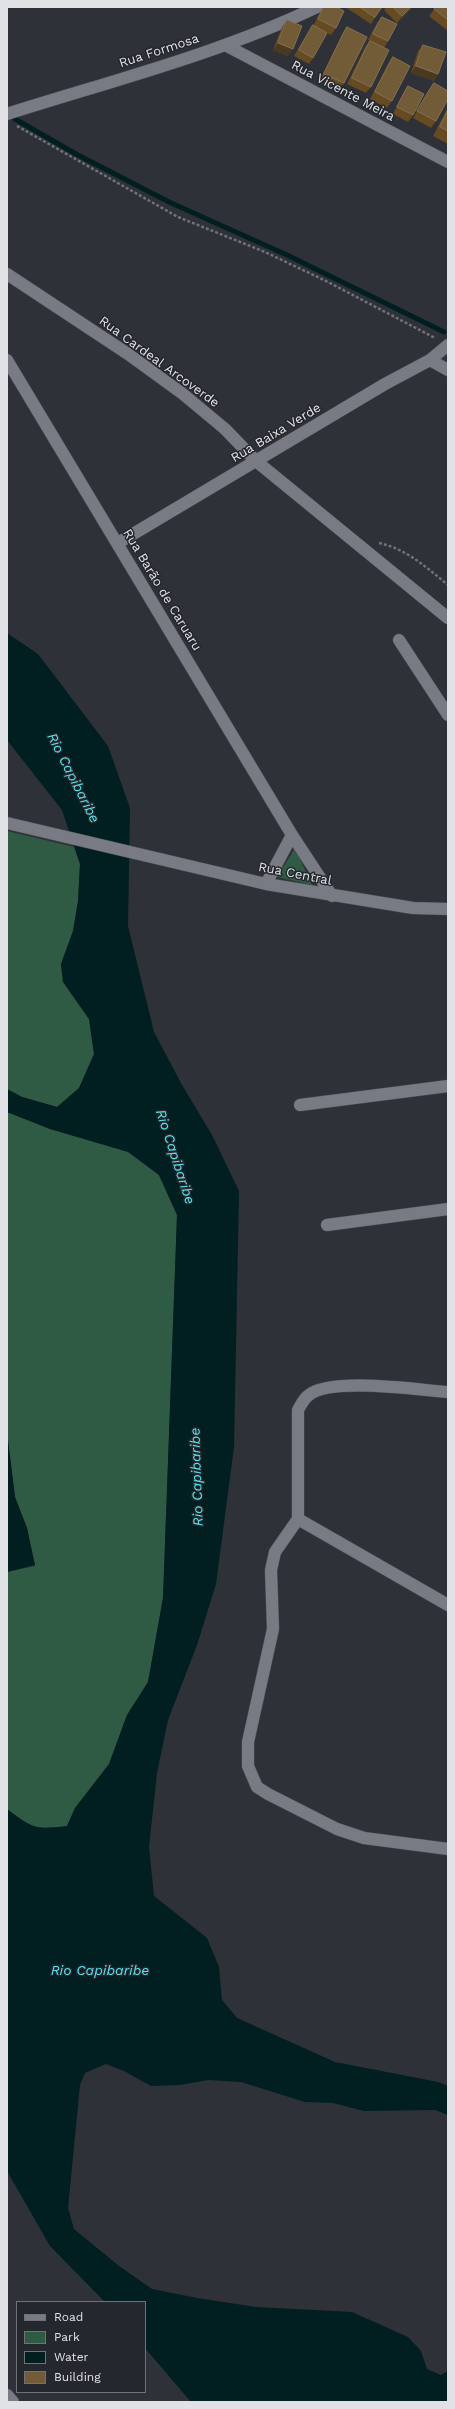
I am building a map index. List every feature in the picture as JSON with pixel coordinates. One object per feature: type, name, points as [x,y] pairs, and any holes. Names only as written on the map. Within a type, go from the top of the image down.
[{"type":"street","name":"Rua Formosa","points":[[10,119],[225,45],[274,27],[316,7]]},
{"type":"street","name":"Rua Vicente Meira","points":[[225,45],[448,162]]},
{"type":"street","name":"Rua Cardeal Arcoverde","points":[[7,274],[128,354],[183,394],[226,429],[256,461],[448,618]]},
{"type":"street","name":"Rua Baixa Verde","points":[[118,543],[385,384],[430,360],[445,343]]},
{"type":"street","name":"Rua Barão de Caruaru","points":[[7,360],[292,835],[332,896]]},
{"type":"street","points":[[430,360],[448,370]]},
{"type":"street","points":[[399,640],[448,716]]},
{"type":"street","name":"Rua Central","points":[[7,823],[73,840],[266,884],[332,896],[413,908],[448,909]]},
{"type":"street","points":[[266,884],[292,835]]},
{"type":"street","points":[[300,1106],[448,1086]]},
{"type":"street","points":[[327,1225],[448,1210]]},
{"type":"street","points":[[448,1392],[342,1385],[320,1389],[308,1395],[298,1410],[298,1519],[275,1552],[271,1570],[272,1629],[248,1742],[248,1766],[252,1778],[257,1787],[268,1794],[337,1829],[364,1838],[448,1849]]},
{"type":"street","points":[[298,1519],[448,1605]]},
{"type":"street","points":[[7,2395],[13,2402]]},
{"type":"path","points":[[10,119],[178,217],[265,252],[326,281],[445,343]]},
{"type":"path","points":[[353,540],[380,543],[400,550],[415,559],[448,585]]},
{"type":"green space","points":[[7,831],[74,847],[80,864],[78,901],[73,931],[61,964],[63,982],[89,1019],[94,1054],[79,1088],[57,1107],[22,1097],[7,1089]]},
{"type":"green space","points":[[295,848],[312,885],[277,877]]},
{"type":"green space","points":[[7,1112],[50,1129],[128,1151],[159,1175],[177,1215],[163,1598],[148,1682],[127,1715],[109,1764],[75,1808],[67,1826],[48,1828],[29,1824],[7,1809],[7,1572],[35,1566],[27,1528],[15,1497],[7,1432]]},
{"type":"water","name":"Rio Capibaribe","points":[[7,633],[38,654],[108,746],[130,808],[128,926],[154,1032],[182,1085],[212,1135],[239,1191],[234,1447],[216,1584],[197,1645],[168,1720],[157,1773],[149,1847],[154,1896],[207,1938],[219,1967],[222,2000],[237,2018],[335,2062],[438,2082],[448,2086],[448,2115],[435,2110],[364,2111],[333,2103],[305,2102],[241,2082],[208,2080],[180,2085],[151,2086],[124,2071],[106,2064],[85,2073],[80,2085],[68,2208],[74,2229],[119,2266],[152,2289],[256,2307],[352,2312],[408,2337],[421,2351],[427,2369],[441,2375],[448,2371],[448,2402],[191,2402],[146,2349],[146,2301],[104,2301],[50,2246],[7,2171],[7,1809],[22,1820],[34,1826],[48,1828],[67,1826],[75,1808],[109,1764],[127,1715],[148,1682],[163,1598],[177,1215],[159,1175],[128,1152],[50,1129],[7,1112],[7,1089],[22,1097],[57,1107],[79,1088],[94,1054],[89,1019],[63,982],[61,964],[73,931],[78,901],[80,864],[62,810],[7,740]]},
{"type":"water","points":[[7,1432],[15,1497],[27,1528],[35,1565],[7,1572]]},
{"type":"building","points":[[324,7],[336,7],[344,11],[336,28],[318,19]]},
{"type":"building","points":[[360,7],[382,7],[375,17]]},
{"type":"building","points":[[393,7],[411,7],[402,16]]},
{"type":"building","points":[[436,7],[448,7],[448,20],[434,9]]},
{"type":"building","points":[[382,17],[397,24],[388,41],[373,34]]},
{"type":"building","points":[[287,20],[302,26],[293,49],[278,43]]},
{"type":"building","points":[[313,25],[327,33],[313,58],[299,50]]},
{"type":"building","points":[[347,27],[367,37],[344,83],[324,74]]},
{"type":"building","points":[[370,41],[389,50],[371,87],[352,78]]},
{"type":"building","points":[[423,45],[446,52],[438,74],[416,66]]},
{"type":"building","points":[[393,57],[410,66],[392,101],[375,92]]},
{"type":"building","points":[[434,83],[448,91],[448,99],[436,121],[417,111]]},
{"type":"building","points":[[408,86],[424,94],[413,115],[397,107]]},
{"type":"building","points":[[448,110],[448,131],[440,127]]},
{"type":"waterway","points":[[15,119],[76,154],[169,202],[287,255],[444,332]]}]
